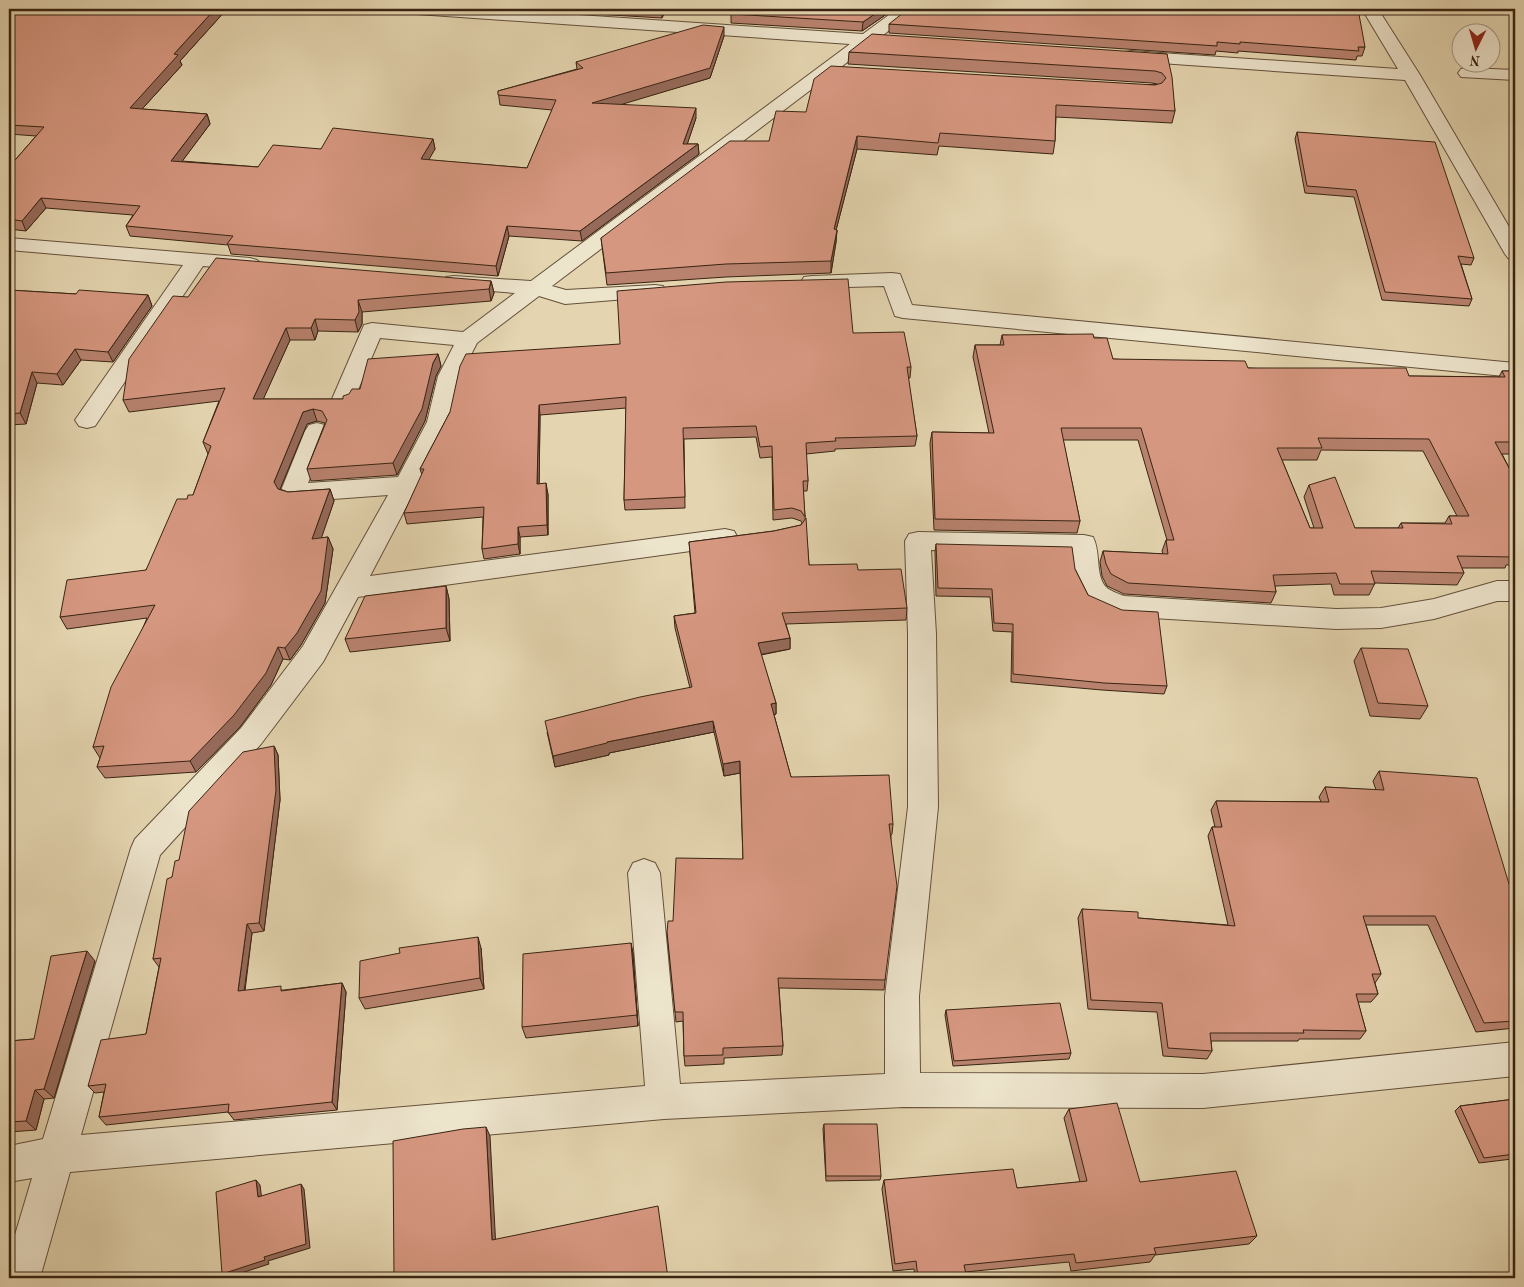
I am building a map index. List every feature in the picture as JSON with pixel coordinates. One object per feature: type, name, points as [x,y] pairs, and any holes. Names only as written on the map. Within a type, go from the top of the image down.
[{"type":"street","points":[[417,9],[895,41]]},
{"type":"street","points":[[21,1278],[146,848],[251,736],[313,654],[375,544],[404,485],[439,422],[449,376],[468,338],[907,9]]},
{"type":"street","points":[[1370,9],[1411,75],[1515,254]]},
{"type":"street","points":[[1114,55],[1411,75]]},
{"type":"street","points":[[826,70],[855,72]]},
{"type":"street","points":[[1467,73],[1515,75]]},
{"type":"street","points":[[9,244],[267,266]]},
{"type":"street","points":[[87,420],[198,260]]},
{"type":"street","points":[[794,282],[892,279],[903,311],[1515,370]]},
{"type":"street","points":[[436,280],[536,288],[565,297],[678,289]]},
{"type":"street","points":[[344,399],[372,330],[468,338]]},
{"type":"street","points":[[317,431],[292,492],[404,485]]},
{"type":"street","points":[[348,589],[752,534]]},
{"type":"street","points":[[903,1090],[902,996],[923,807],[922,634],[918,541],[1084,544],[1088,576],[1096,594],[1120,606],[1336,618],[1381,618],[1434,609],[1497,592],[1515,591]]},
{"type":"street","points":[[644,873],[664,1102]]},
{"type":"street","points":[[9,1164],[57,1156],[664,1102],[903,1090],[1203,1091],[1515,1059]]},
{"type":"building","points":[[9,9],[215,9],[174,54],[178,55],[130,108],[207,114],[171,161],[258,167],[273,145],[321,149],[333,128],[433,139],[421,159],[527,168],[556,100],[498,95],[498,91],[583,68],[576,62],[703,25],[724,27],[710,68],[592,103],[696,108],[683,144],[698,144],[580,231],[507,226],[496,266],[227,244],[233,236],[126,226],[140,206],[41,198],[22,221],[9,219],[9,167],[44,127],[9,125]]},
{"type":"building","points":[[733,9],[882,9],[863,22],[731,14]]},
{"type":"building","points":[[908,9],[1358,9],[1365,47],[1358,47],[1359,51],[1240,42],[1240,44],[1217,42],[1217,46],[889,24]]},
{"type":"building","points":[[872,34],[1167,54],[1172,77],[1175,111],[1056,105],[1055,141],[940,133],[938,143],[857,136],[834,229],[837,230],[831,261],[726,264],[606,273],[601,238],[730,141],[769,141],[776,111],[806,112],[814,79],[831,66],[1155,85],[1162,83],[1166,78],[1162,73],[1155,71],[849,52]]},
{"type":"building","points":[[1297,132],[1435,142],[1474,258],[1458,256],[1472,299],[1385,292],[1356,190],[1307,186]]},
{"type":"building","points":[[216,258],[491,281],[489,289],[358,300],[359,312],[355,320],[315,319],[311,328],[286,328],[253,399],[343,399],[343,396],[349,394],[352,389],[360,389],[368,359],[438,354],[433,363],[422,409],[393,463],[307,469],[327,420],[322,411],[313,409],[303,412],[274,482],[278,489],[288,492],[330,489],[312,539],[328,537],[321,591],[297,633],[285,648],[278,647],[266,673],[234,715],[190,761],[97,767],[104,746],[93,747],[111,687],[155,605],[60,617],[67,580],[146,570],[177,499],[187,499],[188,495],[193,495],[211,446],[203,442],[225,388],[123,400],[129,359],[173,296],[188,297]]},
{"type":"building","points":[[848,279],[853,333],[904,332],[911,367],[907,367],[917,436],[835,438],[836,441],[806,443],[808,481],[803,481],[805,517],[801,511],[792,508],[774,510],[772,446],[760,447],[756,426],[683,428],[685,497],[624,500],[626,397],[539,405],[537,484],[546,483],[547,525],[518,527],[518,544],[482,549],[484,507],[404,513],[424,469],[420,469],[450,412],[460,366],[466,354],[620,344],[617,291],[726,282]]},
{"type":"building","points":[[9,290],[76,294],[79,290],[148,295],[108,352],[75,349],[57,374],[32,372],[20,413],[9,414]]},
{"type":"building","points":[[1093,334],[1094,338],[1107,338],[1113,359],[1245,361],[1248,368],[1406,368],[1409,376],[1505,377],[1502,371],[1515,371],[1515,442],[1495,442],[1515,479],[1515,553],[1510,553],[1512,557],[1457,556],[1464,573],[1371,571],[1375,584],[1340,584],[1336,573],[1273,575],[1276,592],[1128,583],[1111,574],[1103,551],[1168,554],[1166,540],[1174,540],[1141,428],[1061,428],[1080,521],[935,519],[932,432],[994,433],[975,345],[1004,345],[1002,335]],"holes":[[[1318,438],[1429,439],[1469,516],[1449,516],[1452,524],[1401,523],[1403,528],[1355,528],[1335,477],[1309,485],[1323,528],[1310,528],[1277,448],[1322,448]]]},
{"type":"building","points":[[806,518],[809,565],[857,564],[858,570],[901,569],[907,608],[782,613],[790,638],[758,643],[776,703],[771,704],[791,777],[889,775],[893,824],[889,824],[897,886],[885,980],[778,978],[783,1046],[723,1048],[723,1055],[684,1056],[683,1012],[675,1012],[667,932],[668,921],[673,921],[676,858],[743,859],[740,761],[723,764],[713,721],[607,742],[553,756],[545,721],[640,697],[692,687],[674,616],[696,613],[689,542],[774,531],[801,525]]},
{"type":"building","points":[[936,544],[1072,547],[1075,569],[1088,595],[1122,610],[1158,612],[1167,686],[1104,683],[1013,674],[1013,624],[994,623],[992,589],[938,588]]},
{"type":"building","points":[[446,586],[446,628],[345,639],[365,596]]},
{"type":"building","points":[[1361,648],[1408,649],[1428,706],[1378,703]]},
{"type":"building","points":[[274,746],[276,790],[259,923],[247,924],[238,991],[281,986],[281,991],[342,983],[332,1102],[228,1113],[229,1104],[99,1117],[106,1084],[88,1086],[101,1040],[146,1034],[161,958],[153,959],[167,879],[172,877],[175,861],[179,860],[189,811],[243,752]]},
{"type":"building","points":[[1379,771],[1477,778],[1509,884],[1515,885],[1515,1021],[1484,1023],[1435,916],[1363,916],[1381,974],[1372,974],[1378,994],[1356,994],[1366,1031],[1303,1030],[1304,1033],[1210,1033],[1212,1051],[1168,1048],[1162,1003],[1091,1000],[1082,909],[1138,912],[1138,918],[1235,926],[1212,827],[1222,827],[1216,801],[1329,802],[1325,787],[1384,790]]},
{"type":"building","points":[[478,937],[480,978],[359,998],[360,961],[400,953],[399,948]]},
{"type":"building","points":[[631,943],[637,1015],[522,1027],[523,954]]},
{"type":"building","points":[[87,951],[44,1089],[35,1090],[26,1121],[9,1122],[9,1041],[34,1039],[51,956]]},
{"type":"building","points":[[1060,1003],[1071,1053],[954,1061],[946,1010]]},
{"type":"building","points":[[1515,1099],[1515,1154],[1484,1158],[1460,1106]]},
{"type":"building","points":[[1117,1103],[1140,1182],[1236,1171],[1257,1236],[1154,1248],[1156,1254],[1076,1263],[1074,1254],[964,1265],[966,1274],[930,1278],[918,1278],[916,1261],[895,1264],[884,1180],[1013,1169],[1017,1188],[1087,1181],[1069,1109]]},
{"type":"building","points":[[824,1124],[877,1124],[881,1176],[826,1176]]},
{"type":"building","points":[[486,1127],[492,1240],[658,1206],[668,1278],[394,1278],[393,1141]]},
{"type":"building","points":[[256,1180],[258,1197],[301,1184],[306,1244],[264,1257],[265,1260],[222,1274],[216,1192]]}]
